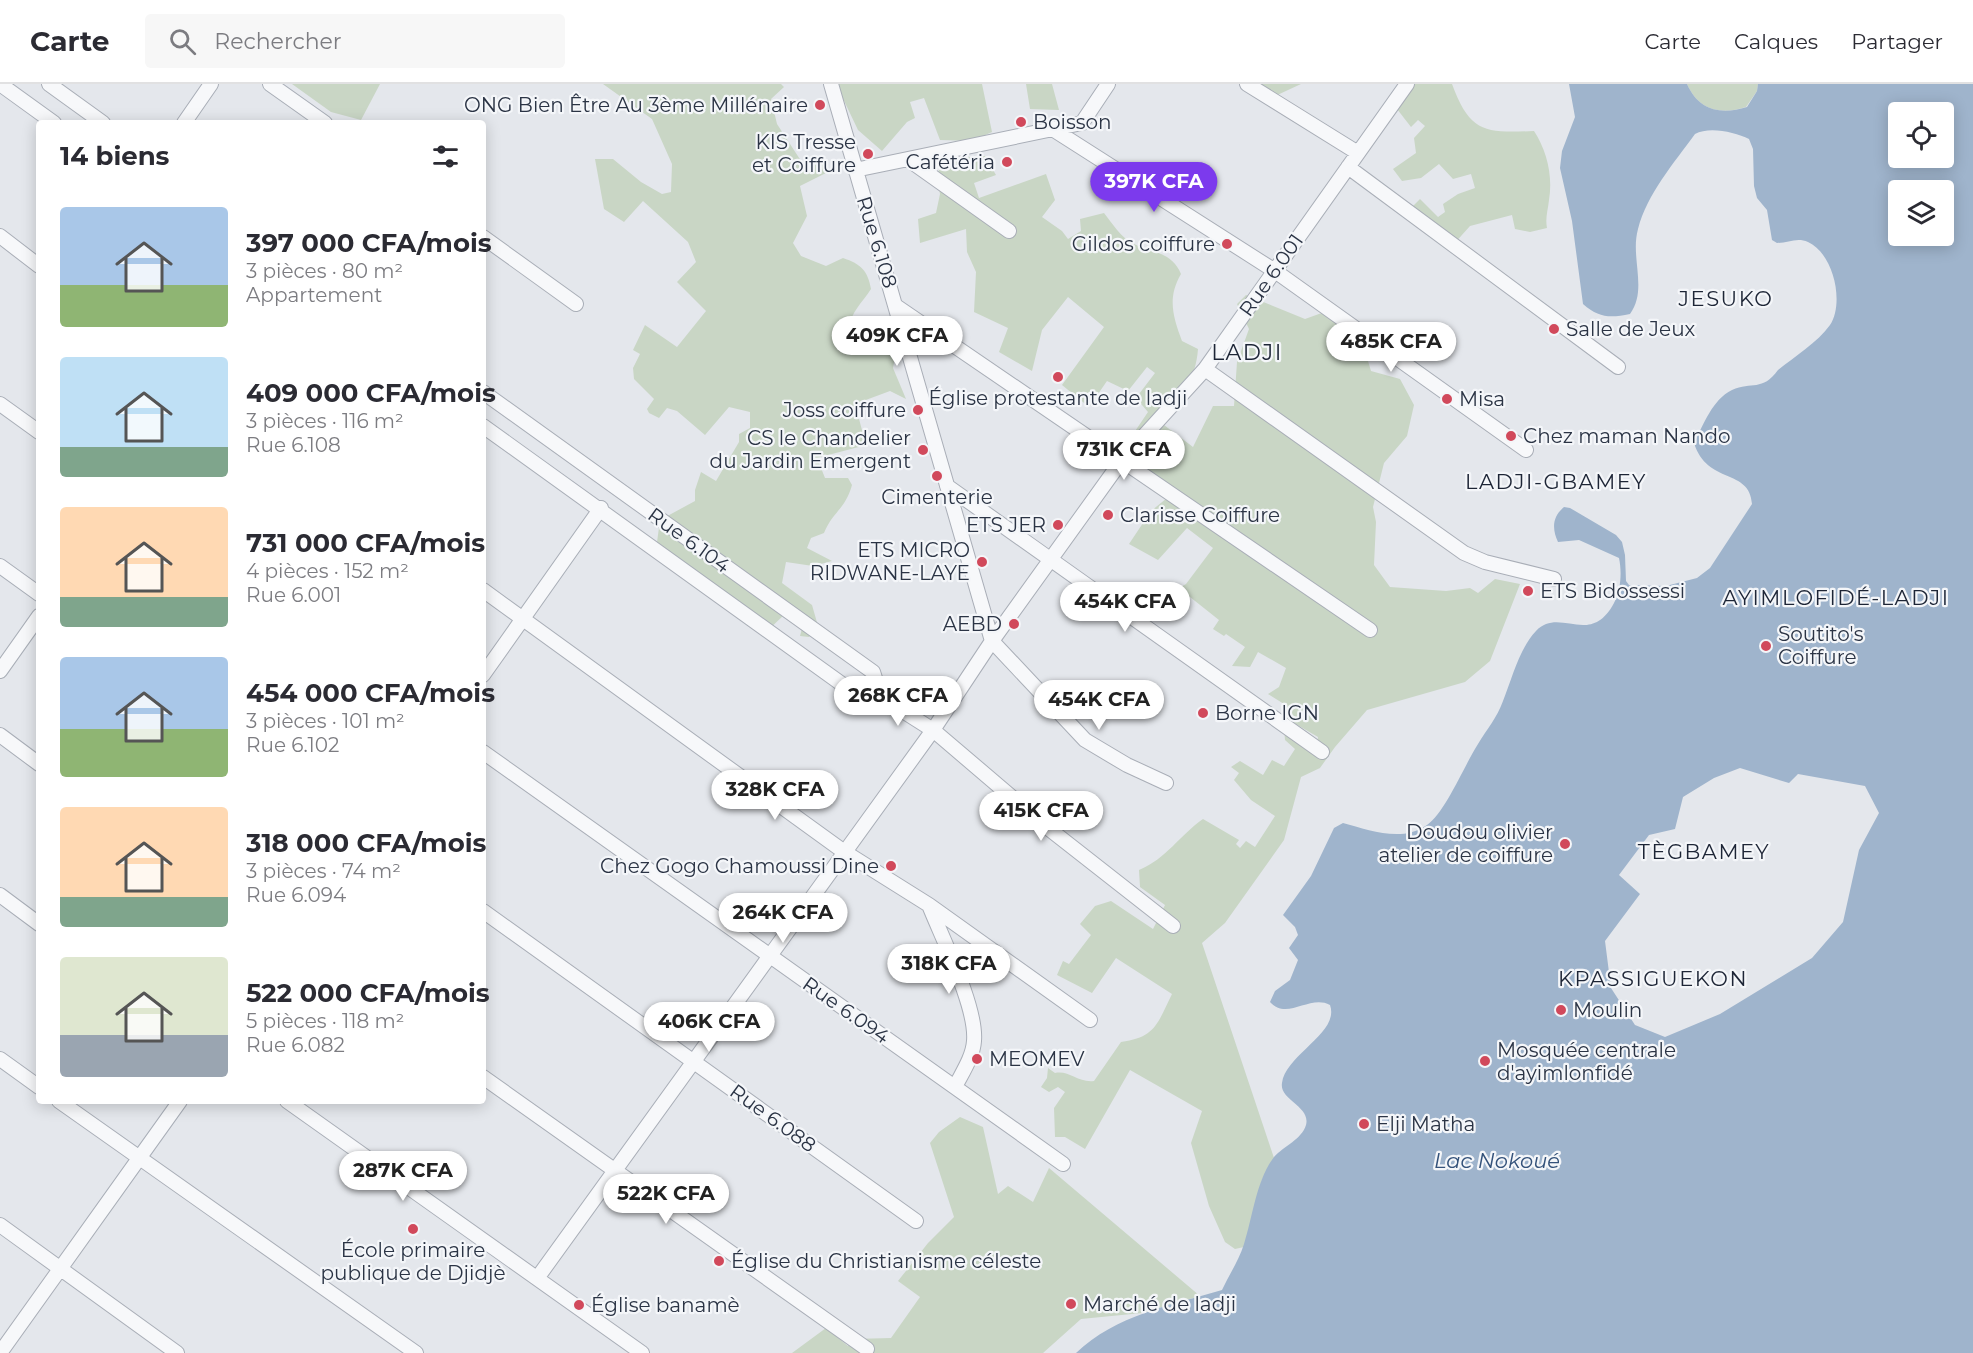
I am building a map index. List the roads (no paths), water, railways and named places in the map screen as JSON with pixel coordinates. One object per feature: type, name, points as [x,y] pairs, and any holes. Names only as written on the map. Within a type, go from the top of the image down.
[{"type":"street","points":[[0,84],[50,120]]},
{"type":"street","points":[[49,84],[99,120]]},
{"type":"street","points":[[186,120],[211,84]]},
{"type":"street","points":[[270,84],[321,120]]},
{"type":"street","name":"Rue 6.108","points":[[831,84],[992,641]]},
{"type":"street","points":[[855,170],[1082,123],[1107,84]]},
{"type":"street","points":[[1247,84],[1358,153]]},
{"type":"street","name":"Rue 6.001","points":[[538,1277],[769,953],[933,730],[992,641],[1122,460],[1205,369],[1407,84]]},
{"type":"street","points":[[1051,128],[1275,271],[1526,450]]},
{"type":"street","points":[[909,160],[1009,231]]},
{"type":"street","points":[[1348,167],[1618,367]]},
{"type":"street","points":[[0,236],[36,264]]},
{"type":"street","points":[[486,239],[576,304]]},
{"type":"street","points":[[896,306],[1370,630]]},
{"type":"street","points":[[1205,369],[1464,553],[1485,562],[1554,579]]},
{"type":"street","name":"Rue 6.104","points":[[486,394],[873,672],[881,697]]},
{"type":"street","points":[[0,404],[36,430]]},
{"type":"street","name":"Rue 6.104","points":[[486,428],[601,508],[858,695],[881,697],[933,730],[1048,828],[1173,926]]},
{"type":"street","points":[[947,486],[1322,752]]},
{"type":"street","points":[[486,671],[601,508]]},
{"type":"street","points":[[0,566],[36,592]]},
{"type":"street","points":[[486,592],[843,851],[928,905],[1090,1020]]},
{"type":"street","points":[[0,671],[36,620]]},
{"type":"street","points":[[992,641],[1085,740],[1127,765],[1166,783]]},
{"type":"street","points":[[0,735],[36,762]]},
{"type":"street","name":"Rue 6.094","points":[[486,754],[1063,1164]]},
{"type":"street","points":[[0,895],[36,922]]},
{"type":"street","points":[[928,905],[962,984],[974,1030],[972,1051],[955,1088]]},
{"type":"street","name":"Rue 6.088","points":[[486,913],[916,1221]]},
{"type":"street","points":[[0,1059],[36,1085]]},
{"type":"street","points":[[486,1079],[867,1349]]},
{"type":"street","points":[[63,1104],[416,1353]]},
{"type":"street","points":[[0,1353],[178,1104]]},
{"type":"street","points":[[291,1104],[642,1353]]},
{"type":"street","points":[[0,1225],[177,1353]]},
{"type":"water","name":"Lac Nokoué","points":[[1569,84],[1687,84],[1704,105],[1712,109],[1728,111],[1747,107],[1757,91],[1758,84],[1973,84],[1973,1353],[1076,1353],[1092,1340],[1126,1320],[1222,1290],[1242,1250],[1259,1188],[1268,1166],[1278,1153],[1301,1134],[1306,1125],[1304,1113],[1282,1089],[1286,1072],[1320,1034],[1331,1015],[1330,1005],[1322,1002],[1284,1009],[1270,1002],[1275,991],[1290,980],[1298,960],[1289,948],[1298,935],[1295,927],[1283,915],[1311,876],[1334,828],[1343,823],[1396,834],[1417,830],[1434,819],[1498,713],[1520,655],[1530,638],[1545,624],[1595,623],[1605,616],[1614,603],[1620,581],[1619,558],[1579,540],[1558,542],[1554,523],[1557,515],[1564,507],[1570,508],[1616,535],[1622,542],[1626,581],[1629,585],[1666,586],[1697,578],[1710,568],[1752,504],[1744,485],[1708,465],[1700,456],[1694,443],[1705,421],[1725,394],[1739,387],[1762,384],[1767,381],[1830,325],[1836,304],[1836,292],[1830,267],[1824,256],[1808,242],[1796,240],[1777,243],[1772,240],[1767,210],[1757,198],[1754,186],[1753,149],[1749,139],[1715,130],[1695,134],[1662,179],[1648,203],[1636,240],[1638,294],[1630,314],[1605,316],[1589,309],[1583,304],[1572,221],[1560,168],[1562,151],[1575,117]],"holes":[[[1740,768],[1789,783],[1798,774],[1865,786],[1879,813],[1859,850],[1843,922],[1812,958],[1720,1014],[1665,1037],[1635,1025],[1611,988],[1605,941],[1640,894],[1619,875],[1649,835],[1675,829],[1683,797],[1714,778]]]},
{"type":"place","name":"ONG Bien Être Au 3ème Millénaire","points":[[820,105]]},
{"type":"place","name":"Boisson","points":[[1021,122]]},
{"type":"place","name":"KIS Tresse et Coiffure","points":[[868,154]]},
{"type":"place","name":"Cafétéria","points":[[1007,162]]},
{"type":"place","name":"Gildos coiffure","points":[[1227,244]]},
{"type":"place","name":"Salle de Jeux","points":[[1554,329]]},
{"type":"place","name":"Église protestante de ladji","points":[[1058,377]]},
{"type":"place","name":"Misa","points":[[1447,399]]},
{"type":"place","name":"Joss coiffure","points":[[918,410]]},
{"type":"place","name":"Chez maman Nando","points":[[1511,436]]},
{"type":"place","name":"CS le Chandelier du Jardin Emergent","points":[[923,450]]},
{"type":"place","name":"Cimenterie","points":[[937,476]]},
{"type":"place","name":"Clarisse Coiffure","points":[[1108,515]]},
{"type":"place","name":"ETS JER","points":[[1058,525]]},
{"type":"place","name":"ETS MICRO RIDWANE-LAYE","points":[[982,562]]},
{"type":"place","name":"ETS Bidossessi","points":[[1528,591]]},
{"type":"place","name":"AEBD","points":[[1014,624]]},
{"type":"place","name":"Soutito's Coiffure","points":[[1766,646]]},
{"type":"place","name":"Borne IGN","points":[[1203,713]]},
{"type":"place","name":"Doudou olivier atelier de coiffure","points":[[1565,844]]},
{"type":"place","name":"Chez Gogo Chamoussi Dine","points":[[891,866]]},
{"type":"place","name":"Moulin","points":[[1561,1010]]},
{"type":"place","name":"MEOMEV","points":[[977,1059]]},
{"type":"place","name":"Mosquée centrale d'ayimlonfidé","points":[[1485,1061]]},
{"type":"place","name":"Elji Matha","points":[[1364,1124]]},
{"type":"place","name":"École primaire publique de Djidjè","points":[[413,1229]]},
{"type":"place","name":"Église du Christianisme céleste","points":[[719,1261]]},
{"type":"place","name":"Marché de ladji","points":[[1071,1304]]},
{"type":"place","name":"Église banamè","points":[[579,1305]]},
{"type":"district","name":"JESUKO","points":[[1726,298]]},
{"type":"district","name":"LADJI","points":[[1247,352]]},
{"type":"district","name":"LADJI-GBAMEY","points":[[1556,481]]},
{"type":"district","name":"AYIMLOFIDÉ-LADJI","points":[[1836,597]]},
{"type":"district","name":"TÈGBAMEY","points":[[1704,851]]},
{"type":"district","name":"KPASSIGUEKON","points":[[1653,978]]}]
